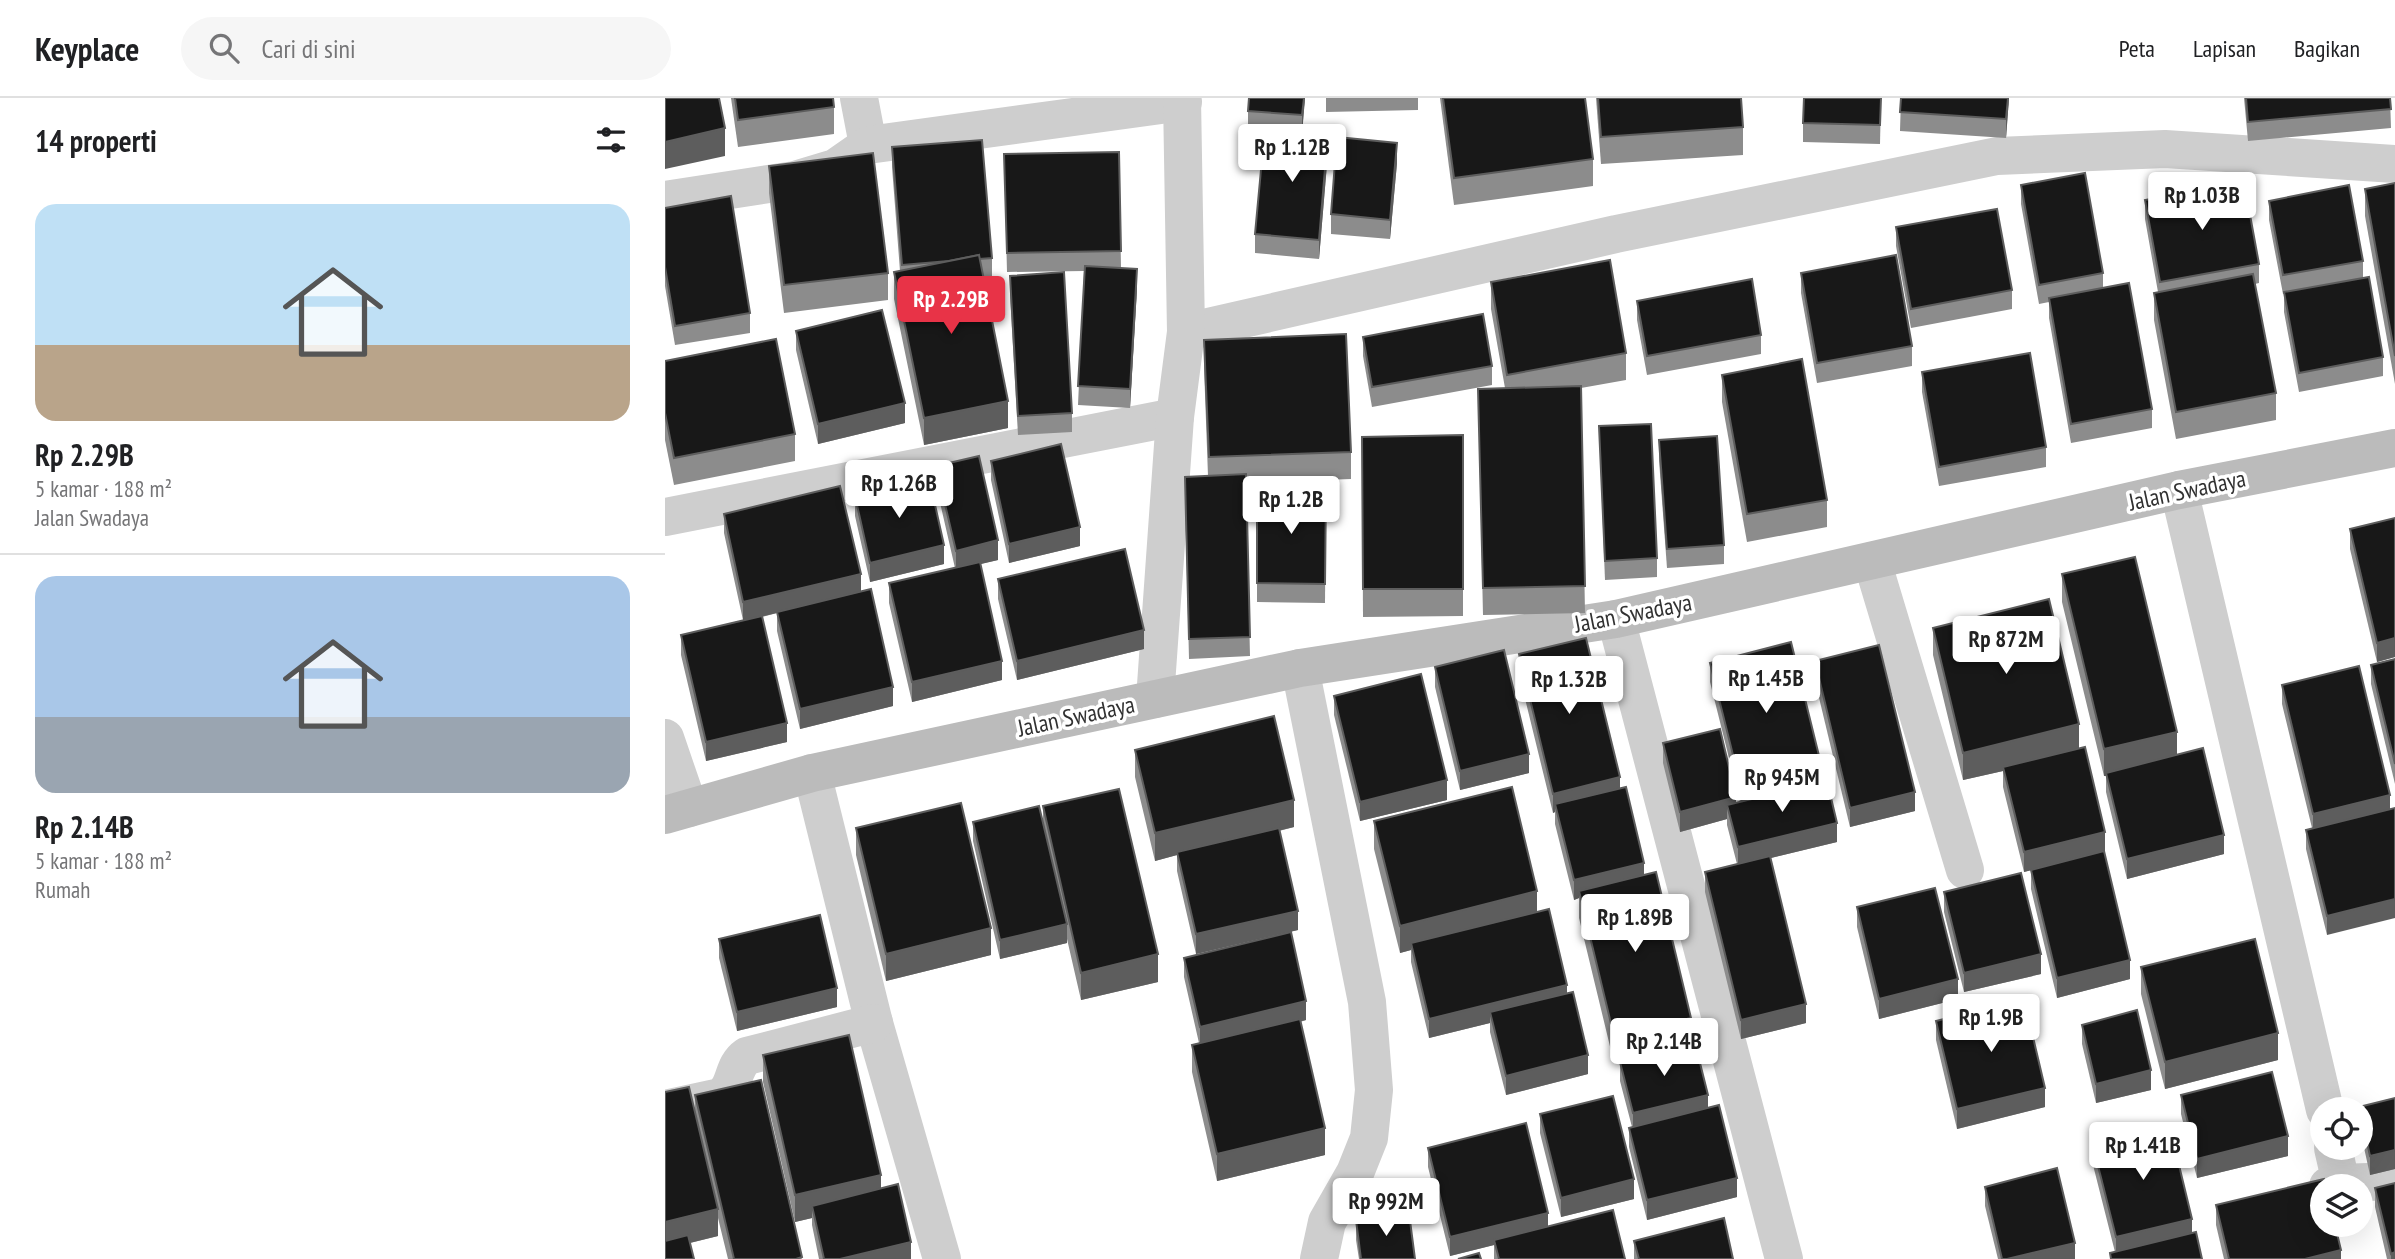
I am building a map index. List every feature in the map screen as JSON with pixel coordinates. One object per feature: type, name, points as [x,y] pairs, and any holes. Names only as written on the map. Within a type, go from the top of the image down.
[{"type":"street","points":[[859,98],[868,145]]},
{"type":"street","points":[[665,200],[795,180],[835,168],[868,145],[1182,100],[1186,332],[1175,417],[1155,699]]},
{"type":"street","points":[[1186,332],[1616,234],[1997,156],[2165,149],[2395,164]]},
{"type":"street","points":[[665,517],[1175,417]]},
{"type":"street","name":"Jalan Swadaya","points":[[677,811],[812,773],[1300,668],[1616,619],[2179,490],[2395,448]]},
{"type":"street","points":[[2179,490],[2322,1097]]},
{"type":"street","points":[[1872,561],[1965,870]]},
{"type":"street","points":[[1616,619],[1783,1259]]},
{"type":"street","points":[[1300,668],[1367,1002],[1374,1090],[1370,1138],[1355,1173],[1327,1222],[1319,1259]]},
{"type":"street","points":[[665,738],[677,811]]},
{"type":"street","points":[[812,773],[874,1023],[942,1259]]},
{"type":"street","points":[[665,1109],[720,1097],[727,1093],[739,1061],[747,1056],[874,1023]]},
{"type":"street","points":[[2373,1181],[2395,1181]]},
{"type":"building","points":[[665,98],[719,98],[725,128],[665,142]]},
{"type":"building","points":[[735,98],[833,98],[834,107],[738,120]]},
{"type":"building","points":[[1249,98],[1304,98],[1302,115],[1248,111]]},
{"type":"building","points":[[1443,98],[1585,98],[1593,159],[1454,178]]},
{"type":"building","points":[[1598,98],[1741,98],[1743,127],[1601,137]]},
{"type":"building","points":[[1804,98],[1881,98],[1880,125],[1803,123]]},
{"type":"building","points":[[1901,98],[2008,98],[2006,119],[1900,112]]},
{"type":"building","points":[[2246,98],[2390,98],[2391,109],[2248,122]]},
{"type":"building","points":[[1265,127],[1328,133],[1319,240],[1255,234]]},
{"type":"building","points":[[1337,137],[1397,143],[1390,220],[1331,214]]},
{"type":"building","points":[[982,140],[992,258],[979,259],[979,255],[902,265],[892,147]]},
{"type":"building","points":[[1119,152],[1121,251],[1007,253],[1004,154]]},
{"type":"building","points":[[873,153],[888,273],[784,285],[769,166]]},
{"type":"building","points":[[2085,173],[2103,273],[2039,285],[2021,185]]},
{"type":"building","points":[[2244,182],[2259,264],[2160,282],[2145,200]]},
{"type":"building","points":[[2395,183],[2395,356],[2365,189]]},
{"type":"building","points":[[2349,185],[2363,261],[2283,275],[2269,201]]},
{"type":"building","points":[[731,196],[750,313],[675,326],[665,267],[665,208]]},
{"type":"building","points":[[1997,209],[2012,290],[1911,309],[1896,227]]},
{"type":"building","points":[[979,255],[1008,401],[924,418],[894,272]]},
{"type":"building","points":[[1896,255],[1912,346],[1817,363],[1801,273]]},
{"type":"building","points":[[1610,260],[1626,353],[1507,375],[1491,282]]},
{"type":"building","points":[[1085,266],[1137,269],[1130,389],[1078,386]]},
{"type":"building","points":[[1064,272],[1072,413],[1018,416],[1010,276]]},
{"type":"building","points":[[2253,274],[2276,393],[2176,412],[2154,293]]},
{"type":"building","points":[[2369,277],[2383,357],[2299,373],[2284,292]]},
{"type":"building","points":[[1752,279],[1761,335],[1647,356],[1637,301]]},
{"type":"building","points":[[2129,283],[2152,409],[2071,424],[2049,298]]},
{"type":"building","points":[[882,310],[905,403],[818,424],[796,331]]},
{"type":"building","points":[[1483,314],[1492,366],[1372,387],[1363,337]]},
{"type":"building","points":[[1346,334],[1351,452],[1209,457],[1204,340]]},
{"type":"building","points":[[776,339],[795,434],[674,458],[665,413],[665,361]]},
{"type":"building","points":[[2030,353],[2046,447],[1939,467],[1922,372]]},
{"type":"building","points":[[1802,359],[1827,500],[1747,514],[1722,375]]},
{"type":"building","points":[[1581,386],[1585,586],[1483,588],[1478,389]]},
{"type":"building","points":[[1651,424],[1657,558],[1605,561],[1599,426]]},
{"type":"building","points":[[1463,435],[1463,589],[1363,589],[1362,437]]},
{"type":"building","points":[[1717,436],[1724,545],[1667,549],[1659,440]]},
{"type":"building","points":[[1061,444],[1080,527],[1009,544],[991,461]]},
{"type":"building","points":[[979,456],[998,540],[956,551],[936,466]]},
{"type":"building","points":[[1246,474],[1250,637],[1189,639],[1185,477]]},
{"type":"building","points":[[929,478],[944,545],[870,563],[855,496]]},
{"type":"building","points":[[840,486],[861,574],[743,602],[724,514]]},
{"type":"building","points":[[1257,488],[1326,489],[1325,584],[1257,583]]},
{"type":"building","points":[[2395,518],[2395,638],[2377,643],[2350,529]]},
{"type":"building","points":[[1125,549],[1144,630],[1017,661],[998,579]]},
{"type":"building","points":[[2135,557],[2177,732],[2104,749],[2062,574]]},
{"type":"building","points":[[980,562],[1002,661],[912,682],[889,583]]},
{"type":"building","points":[[871,589],[893,687],[800,709],[777,612]]},
{"type":"building","points":[[2049,599],[2079,724],[1963,753],[1933,628]]},
{"type":"building","points":[[762,616],[787,723],[706,742],[681,635]]},
{"type":"building","points":[[1586,638],[1620,777],[1553,794],[1519,654]]},
{"type":"building","points":[[1791,642],[1822,768],[1741,787],[1710,663]]},
{"type":"building","points":[[1879,645],[1915,792],[1850,808],[1815,661]]},
{"type":"building","points":[[1504,650],[1529,754],[1460,771],[1435,667]]},
{"type":"building","points":[[2395,659],[2395,764],[2371,665]]},
{"type":"building","points":[[2359,666],[2390,795],[2313,814],[2282,685]]},
{"type":"building","points":[[1421,674],[1447,780],[1360,802],[1334,696]]},
{"type":"building","points":[[1274,716],[1294,800],[1155,833],[1135,750]]},
{"type":"building","points":[[1720,729],[1736,797],[1680,812],[1663,743]]},
{"type":"building","points":[[2085,747],[2105,832],[2024,852],[2003,767]]},
{"type":"building","points":[[2203,748],[2224,835],[2127,859],[2106,773]]},
{"type":"building","points":[[1827,781],[1837,823],[1738,847],[1727,805]]},
{"type":"building","points":[[1512,787],[1537,891],[1400,926],[1374,821]]},
{"type":"building","points":[[1626,787],[1644,863],[1574,880],[1555,804]]},
{"type":"building","points":[[1119,789],[1158,954],[1081,973],[1043,806]]},
{"type":"building","points":[[961,803],[991,928],[886,954],[856,828]]},
{"type":"building","points":[[1039,806],[1067,924],[1000,940],[973,822]]},
{"type":"building","points":[[2395,808],[2395,899],[2327,916],[2306,830]]},
{"type":"building","points":[[1279,828],[1298,911],[1196,934],[1177,852]]},
{"type":"building","points":[[2104,851],[2130,960],[2057,978],[2031,870]]},
{"type":"building","points":[[1770,856],[1806,1004],[1741,1020],[1705,872]]},
{"type":"building","points":[[1656,872],[1691,1018],[1614,1036],[1579,891]]},
{"type":"building","points":[[2021,873],[2041,954],[1964,973],[1944,892]]},
{"type":"building","points":[[1935,888],[1958,979],[1879,999],[1857,907]]},
{"type":"building","points":[[1549,909],[1567,985],[1429,1019],[1411,943]]},
{"type":"building","points":[[820,915],[837,988],[737,1012],[719,939]]},
{"type":"building","points":[[1291,932],[1306,1001],[1200,1027],[1184,958]]},
{"type":"building","points":[[2255,939],[2278,1033],[2165,1062],[2141,967]]},
{"type":"building","points":[[1573,992],[1588,1055],[1506,1076],[1490,1012]]},
{"type":"building","points":[[2024,999],[2045,1088],[1957,1109],[1936,1021]]},
{"type":"building","points":[[2137,1010],[2151,1070],[2096,1084],[2082,1025]]},
{"type":"building","points":[[1300,1019],[1325,1128],[1217,1154],[1192,1045]]},
{"type":"building","points":[[849,1035],[881,1175],[795,1195],[763,1055]]},
{"type":"building","points":[[1695,1043],[1708,1095],[1633,1113],[1620,1062]]},
{"type":"building","points":[[2272,1072],[2288,1136],[2197,1159],[2181,1095]]},
{"type":"building","points":[[761,1080],[802,1257],[796,1259],[734,1259],[695,1095]]},
{"type":"building","points":[[689,1087],[718,1209],[665,1222],[665,1092]]},
{"type":"building","points":[[1613,1096],[1634,1179],[1561,1198],[1540,1114]]},
{"type":"building","points":[[2395,1098],[2395,1150],[2373,1155],[2373,1104]]},
{"type":"building","points":[[1719,1105],[1737,1178],[1647,1200],[1629,1128]]},
{"type":"building","points":[[1526,1123],[1548,1213],[1450,1237],[1428,1148]]},
{"type":"building","points":[[2170,1128],[2192,1219],[2116,1237],[2093,1146]]},
{"type":"building","points":[[2057,1168],[2075,1243],[2002,1259],[1985,1187]]},
{"type":"building","points":[[2310,1182],[2310,1237],[2338,1237],[2341,1250],[2305,1259],[2229,1259],[2216,1205]]},
{"type":"building","points":[[2395,1183],[2395,1252],[2391,1254],[2375,1188]]},
{"type":"building","points":[[898,1184],[911,1242],[840,1259],[824,1259],[812,1206]]},
{"type":"building","points":[[1613,1210],[1625,1259],[1499,1259],[1494,1240]]},
{"type":"building","points":[[1409,1213],[1415,1259],[1361,1259],[1356,1220]]},
{"type":"building","points":[[1724,1218],[1733,1259],[1639,1259],[1634,1241]]},
{"type":"building","points":[[2196,1232],[2202,1259],[2111,1259],[2110,1253]]},
{"type":"building","points":[[688,1235],[694,1259],[665,1259],[665,1241]]},
{"type":"building","points":[[1479,1253],[1481,1259],[1458,1259]]}]
